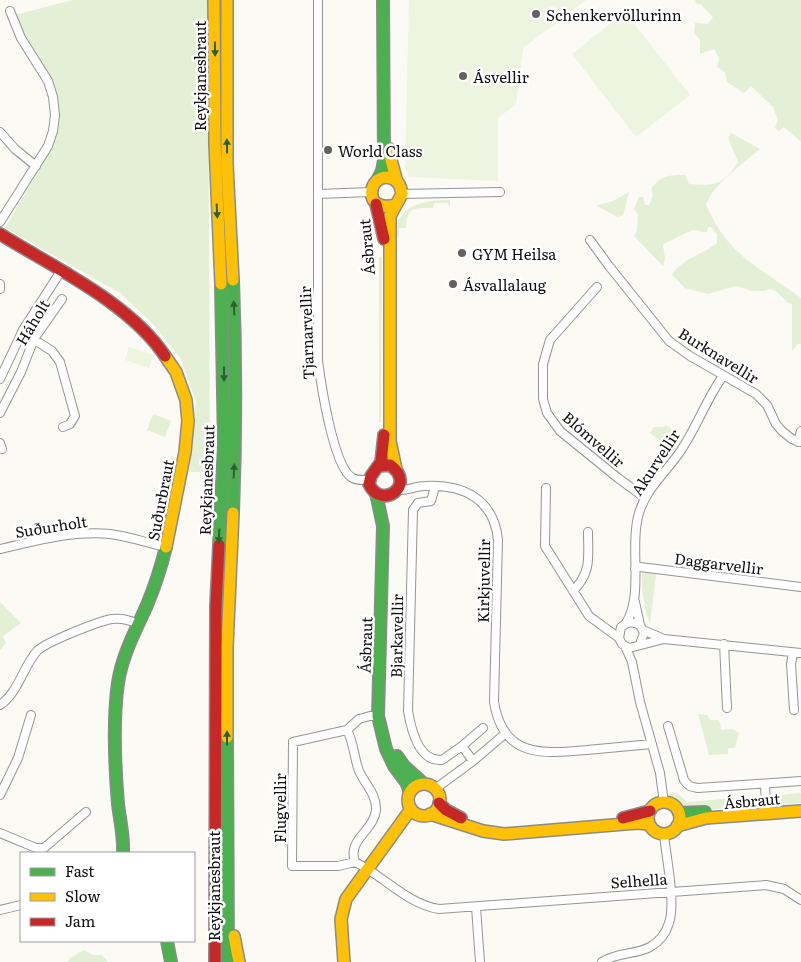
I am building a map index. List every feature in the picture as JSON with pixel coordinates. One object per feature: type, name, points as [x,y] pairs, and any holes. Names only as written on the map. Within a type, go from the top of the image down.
[{"type":"main road","name":"Reykjanesbraut","points":[[214,0],[215,144],[224,343],[224,436],[216,606],[215,962]]},
{"type":"main road","name":"Reykjanesbraut","points":[[227,0],[227,165],[235,328],[236,432],[229,591],[227,761],[228,962]]},
{"type":"main road","points":[[382,0],[384,23],[384,160],[382,171],[372,188],[371,197],[376,204],[385,208],[395,205],[402,194],[390,154],[390,0]]},
{"type":"main road","points":[[377,180],[387,177],[397,182]]},
{"type":"main road","name":"Ásbraut","points":[[376,204],[383,232],[384,256],[384,443],[383,455],[379,466]]},
{"type":"main road","name":"Ásbraut","points":[[395,205],[390,216],[390,440],[398,474]]},
{"type":"main road","name":"Suðurbraut","points":[[0,234],[101,296],[143,330],[165,354],[180,378],[186,400],[188,426],[166,547],[154,589],[122,663],[117,696],[116,753],[118,806],[124,845],[123,852]]},
{"type":"main road","points":[[390,465],[398,474],[394,492],[380,495],[372,489],[371,474],[379,466],[390,465]]},
{"type":"main road","name":"Ásbraut","points":[[394,492],[384,692],[386,728],[395,753],[404,766],[424,784]]},
{"type":"main road","name":"Ásbraut","points":[[376,493],[382,513],[383,526],[378,716],[386,749],[410,792]]},
{"type":"main road","points":[[227,761],[232,802],[233,931],[239,962]]},
{"type":"main road","points":[[430,814],[437,808],[439,798],[435,789],[424,784],[418,785],[410,792],[408,801],[411,809],[420,815],[430,814],[483,831],[504,834],[636,823],[649,824]]},
{"type":"main road","points":[[205,962],[210,922],[210,848],[214,793]]},
{"type":"main road","points":[[439,803],[446,810],[463,819],[484,826],[504,828],[628,817],[650,811]]},
{"type":"main road","points":[[664,803],[673,806],[678,813],[679,822],[674,830],[664,834],[655,831],[649,824],[648,815],[656,805],[664,803]]},
{"type":"main road","name":"Ásbraut","points":[[678,813],[695,814],[801,804]]},
{"type":"main road","points":[[344,962],[341,919],[344,906],[350,893],[411,809]]},
{"type":"main road","name":"Ásbraut","points":[[677,826],[706,818],[801,810]]},
{"type":"main road","points":[[167,942],[171,962]]},
{"type":"street","name":"Tjarnarvellir","points":[[318,0],[318,361],[322,392],[336,447],[346,471],[355,479],[370,480]]},
{"type":"street","points":[[0,222],[36,166],[51,138],[55,105],[48,81],[21,38],[10,11]]},
{"type":"street","points":[[0,132],[15,149],[36,166]]},
{"type":"street","points":[[318,194],[371,192]]},
{"type":"street","points":[[402,194],[500,192]]},
{"type":"street","name":"Burknavellir","points":[[590,240],[608,266],[669,341],[690,356],[760,398],[782,431],[800,442],[801,431]]},
{"type":"street","name":"Háholt","points":[[0,379],[22,332],[61,271]]},
{"type":"street","points":[[0,284],[0,289]]},
{"type":"street","name":"Blómvellir","points":[[597,287],[550,340],[543,364],[543,399],[548,413],[560,431],[645,498]]},
{"type":"street","name":"Háholt","points":[[0,414],[21,372],[34,340],[62,299]]},
{"type":"street","points":[[22,332],[52,350],[63,368],[66,387],[75,416],[70,424],[63,427]]},
{"type":"street","name":"Akurvellir","points":[[641,628],[635,600],[635,537],[639,515],[645,498],[677,456],[723,376]]},
{"type":"street","points":[[398,474],[416,487]]},
{"type":"street","name":"Kirkjuvellir","points":[[394,492],[416,487],[435,486],[457,489],[477,498],[489,511],[497,530],[499,570],[494,702],[496,716],[506,733],[523,747],[542,752],[652,744]]},
{"type":"street","name":"Bjarkavellir","points":[[435,486],[432,501],[418,503],[414,507],[413,513],[408,711],[414,736],[430,757],[438,760],[442,760],[462,746],[483,728]]},
{"type":"street","points":[[546,488],[545,546],[589,616],[619,638],[625,646],[632,662],[640,702],[660,773],[664,803]]},
{"type":"street","points":[[573,591],[582,582],[587,572],[588,532]]},
{"type":"street","name":"Suðurholt","points":[[0,549],[55,537],[96,533],[111,534],[166,547]]},
{"type":"street","name":"Daggarvellir","points":[[635,569],[640,567],[801,587]]},
{"type":"street","name":"Akurvellir","points":[[624,625],[631,615],[635,600]]},
{"type":"street","points":[[0,705],[9,697],[34,655],[45,646],[106,620],[123,619],[138,624]]},
{"type":"street","points":[[606,628],[636,623],[641,628],[664,639]]},
{"type":"street","points":[[619,638],[624,625]]},
{"type":"street","points":[[632,662],[638,646],[644,637],[641,628]]},
{"type":"street","points":[[625,646],[638,646],[664,639],[797,653],[791,664],[794,710]]},
{"type":"street","points":[[724,644],[727,708]]},
{"type":"street","points":[[0,795],[18,758],[31,715]]},
{"type":"street","name":"Flugvellir","points":[[355,862],[338,866],[292,866],[293,742],[347,730],[359,719],[378,716]]},
{"type":"street","points":[[668,726],[687,784],[698,788],[801,782]]},
{"type":"street","points":[[347,730],[358,770],[374,797],[376,804],[376,812],[372,823],[354,846],[353,855],[355,862],[368,869]]},
{"type":"street","points":[[435,789],[506,733]]},
{"type":"street","points":[[462,746],[473,760]]},
{"type":"street","points":[[765,784],[766,808]]},
{"type":"street","points":[[0,833],[36,848],[44,848],[86,812]]},
{"type":"street","points":[[602,962],[617,955],[646,949],[660,939],[667,929],[671,918],[664,834]]},
{"type":"street","name":"Selhella","points":[[368,869],[419,904],[439,909],[766,885],[784,890],[801,900]]},
{"type":"street","points":[[0,910],[20,905]]},
{"type":"street","points":[[476,907],[480,962]]},
{"type":"green space","points":[[72,0],[208,0],[210,472],[189,472],[196,402],[181,359],[153,324],[120,293],[5,228],[54,144],[57,119],[54,99],[8,17]]},
{"type":"green space","name":"Ásvellir","points":[[409,0],[586,0],[523,48],[516,104],[498,118],[498,181],[409,177],[405,168]]},
{"type":"green space","points":[[695,0],[801,0],[801,142],[784,127],[779,131],[775,128],[778,120],[773,107],[751,86],[744,93],[727,82],[725,72],[717,67],[719,58],[714,49],[700,54],[700,40],[694,33],[695,23],[708,24],[713,17],[700,4],[697,5]]},
{"type":"green space","points":[[625,12],[690,95],[636,137],[572,54]]},
{"type":"green space","points":[[731,133],[760,149],[722,182],[709,197],[706,205],[720,231],[734,248],[752,264],[801,298],[801,344],[798,344],[792,351],[792,304],[788,303],[776,291],[770,289],[752,291],[736,286],[708,294],[685,288],[672,275],[686,261],[717,243],[717,234],[711,227],[708,227],[707,232],[694,230],[663,245],[665,259],[663,266],[634,236],[637,231],[638,214],[634,209],[639,197],[643,197],[645,205],[649,205],[652,197],[651,189],[662,178],[685,175],[689,184],[706,185],[723,180],[733,170],[738,162],[728,138]]},
{"type":"green space","points":[[629,192],[623,215],[618,217],[597,206],[613,201]]},
{"type":"green space","points":[[450,200],[450,208],[448,203],[434,203],[433,208],[421,208],[410,212],[406,228],[399,228],[399,236],[397,238],[397,227],[405,211],[421,203]]},
{"type":"green space","points":[[379,257],[382,257],[381,422],[379,422]]},
{"type":"green space","points":[[129,347],[153,355],[149,368],[125,360]]},
{"type":"green space","points":[[153,414],[171,421],[165,437],[147,430]]},
{"type":"green space","points":[[666,425],[678,433],[669,448],[650,433],[654,427],[664,427]]},
{"type":"green space","points":[[642,572],[656,574],[650,624],[643,599]]},
{"type":"green space","points":[[0,602],[21,623],[3,636],[6,643],[0,650]]},
{"type":"green space","points":[[698,714],[707,715],[710,720],[718,720],[721,730],[733,729],[739,733],[735,748],[728,748],[728,754],[709,755]]},
{"type":"green space","points":[[672,792],[677,793],[687,802],[761,796],[761,798],[755,806],[704,810],[679,808],[669,794]]},
{"type":"green space","points":[[801,793],[801,803],[777,804],[769,800],[767,796]]},
{"type":"green space","points":[[84,950],[93,955],[102,955],[107,962],[68,962],[70,958]]},
{"type":"traffic: fast","points":[[377,181],[382,171],[384,160],[383,0]]},
{"type":"traffic: fast","points":[[233,280],[235,338],[233,513]]},
{"type":"traffic: fast","points":[[219,545],[224,445],[221,284]]},
{"type":"traffic: fast","points":[[376,493],[383,526],[378,716],[386,749],[410,792]]},
{"type":"traffic: fast","points":[[123,852],[115,759],[115,712],[118,683],[126,653],[153,591],[166,547]]},
{"type":"traffic: fast","points":[[227,737],[228,962]]},
{"type":"traffic: fast","points":[[397,756],[404,766],[424,784]]},
{"type":"traffic: fast","points":[[679,813],[705,812]]},
{"type":"traffic: fast","points":[[167,942],[171,962]]},
{"type":"traffic: slow","points":[[214,0],[215,144],[221,284]]},
{"type":"traffic: slow","points":[[227,0],[227,165],[233,280]]},
{"type":"traffic: slow","points":[[390,149],[397,182]]},
{"type":"traffic: slow","points":[[395,205],[384,206],[377,204],[373,199],[373,186],[377,181],[383,178],[396,180],[402,194],[390,216],[390,441],[396,469]]},
{"type":"traffic: slow","points":[[165,356],[176,372],[186,400],[188,421],[185,452],[166,547]]},
{"type":"traffic: slow","points":[[227,737],[227,647],[233,513]]},
{"type":"traffic: slow","points":[[424,784],[435,789],[440,800],[435,811],[424,816],[413,811],[408,800],[413,789],[424,784]]},
{"type":"traffic: slow","points":[[664,802],[675,807],[680,818],[675,829],[664,834],[653,829],[648,818],[653,807],[664,802]]},
{"type":"traffic: slow","points":[[344,962],[341,919],[346,899],[411,809]]},
{"type":"traffic: slow","points":[[677,826],[706,818],[801,811]]},
{"type":"traffic: slow","points":[[430,814],[483,831],[504,834],[637,823],[649,824]]},
{"type":"traffic: slow","points":[[234,936],[239,962]]},
{"type":"traffic: jam","points":[[376,204],[384,239]]},
{"type":"traffic: jam","points":[[0,234],[66,273],[111,303],[132,319],[165,356]]},
{"type":"traffic: jam","points":[[379,466],[390,465],[398,473],[399,487],[388,495],[374,492],[369,484],[371,476],[381,462],[384,435]]},
{"type":"traffic: jam","points":[[215,962],[216,606],[219,545]]},
{"type":"traffic: jam","points":[[439,803],[446,810],[461,818]]},
{"type":"traffic: jam","points":[[623,818],[650,811]]},
{"type":"place","name":"Schenkervöllurinn","points":[[536,14]]},
{"type":"place","name":"Ásvellir","points":[[463,76]]},
{"type":"place","name":"World Class","points":[[328,150]]},
{"type":"place","name":"GYM Heilsa","points":[[462,253]]},
{"type":"place","name":"Ásvallalaug","points":[[453,284]]}]
